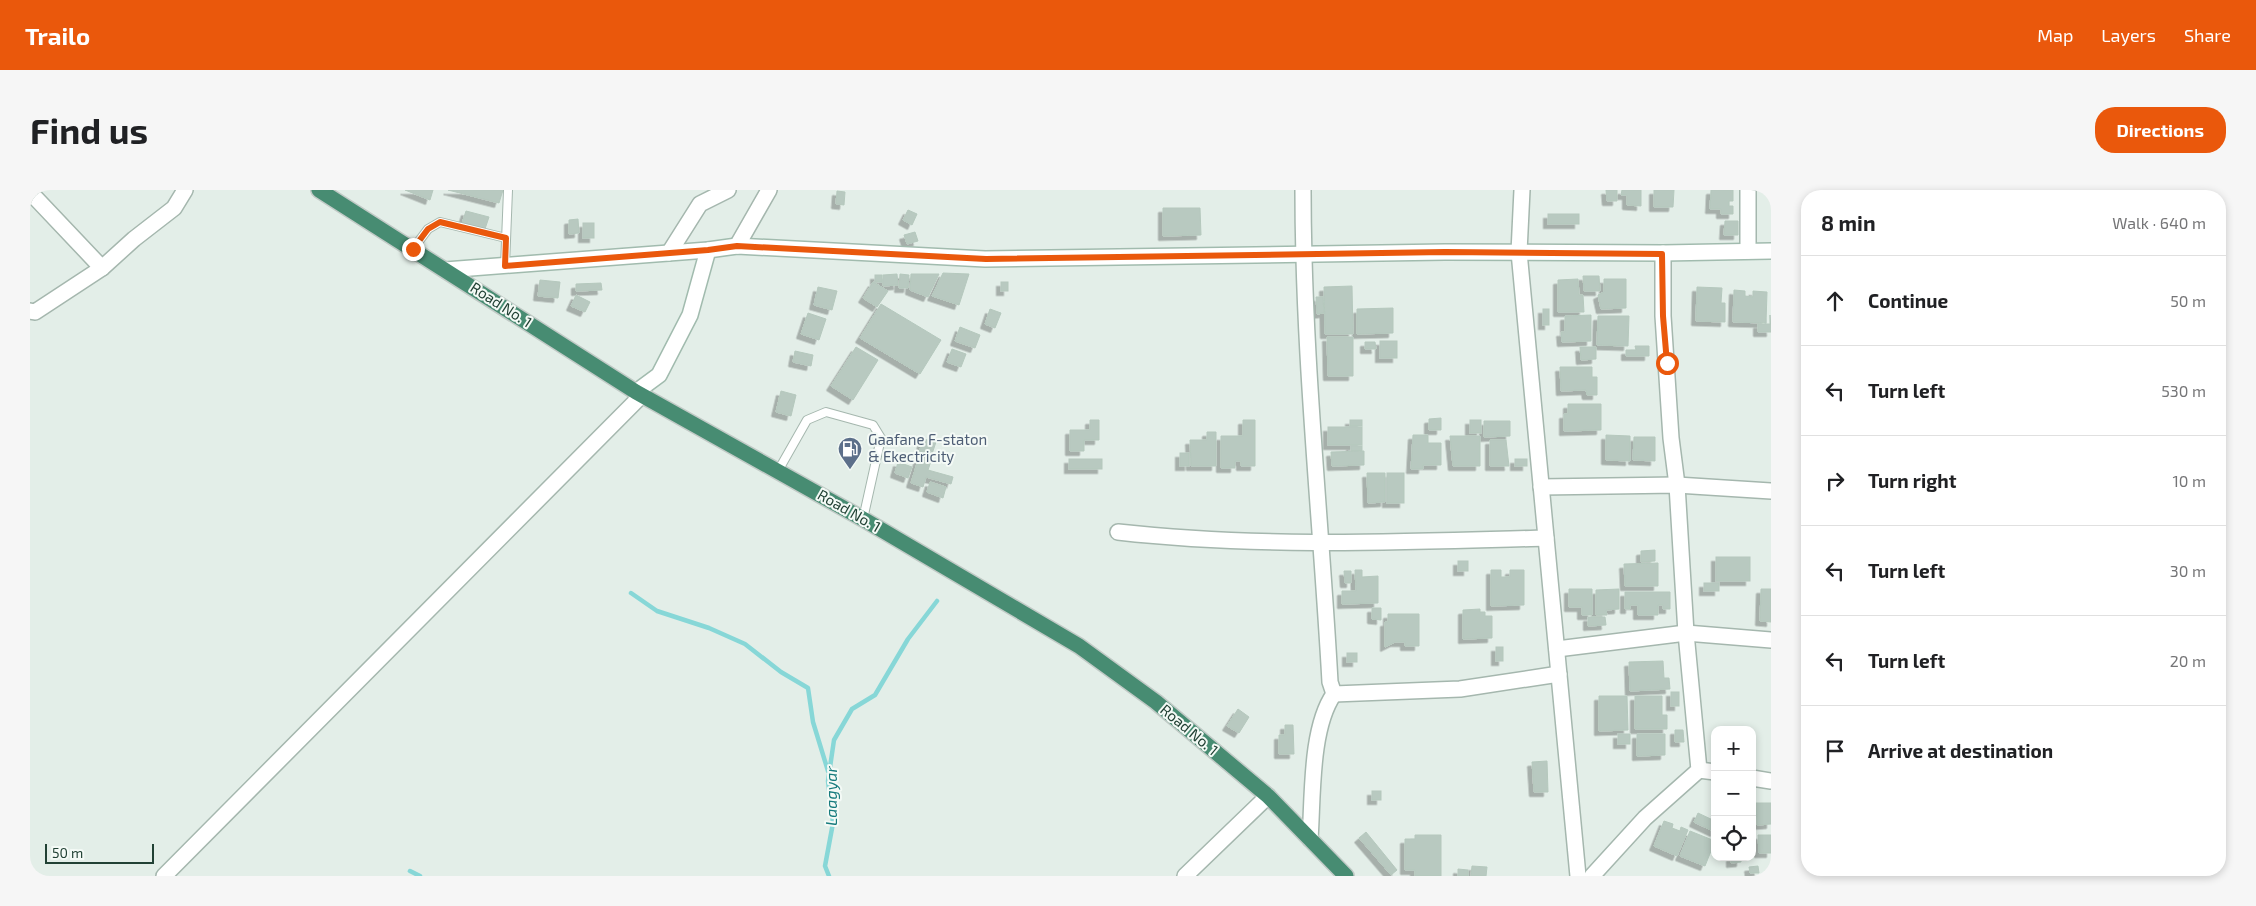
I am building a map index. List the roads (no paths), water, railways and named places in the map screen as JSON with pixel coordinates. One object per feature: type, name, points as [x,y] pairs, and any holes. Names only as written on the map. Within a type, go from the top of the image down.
[{"type":"highway","name":"Road No. 1","points":[[326,192],[445,270],[640,393],[863,519],[1079,646],[1156,702],[1268,796],[1346,876]]},
{"type":"street","points":[[30,311],[35,312],[102,268],[134,239],[174,208],[185,190]]},
{"type":"street","points":[[669,252],[700,204],[728,190]]},
{"type":"street","points":[[737,246],[769,190]]},
{"type":"street","points":[[1303,190],[1303,254],[1310,402],[1323,544],[1330,682],[1334,694]]},
{"type":"street","points":[[1522,190],[1519,252],[1578,876]]},
{"type":"street","points":[[1748,190],[1748,251]]},
{"type":"street","points":[[30,192],[102,268]]},
{"type":"street","points":[[445,270],[708,250],[737,246],[986,259],[1519,252],[1662,254],[1771,251]]},
{"type":"street","points":[[164,876],[659,375],[690,315],[708,250]]},
{"type":"street","points":[[1662,254],[1663,316],[1671,438],[1677,485],[1686,633],[1699,770]]},
{"type":"street","points":[[1541,487],[1677,485],[1771,491]]},
{"type":"street","points":[[1118,532],[1186,540],[1323,544],[1546,538]]},
{"type":"street","points":[[1557,649],[1686,633],[1771,640]]},
{"type":"street","points":[[1334,694],[1460,689],[1559,674]]},
{"type":"street","points":[[1310,839],[1315,751],[1328,703],[1334,694]]},
{"type":"street","points":[[1592,876],[1645,818],[1699,770],[1711,772]]},
{"type":"street","points":[[1756,779],[1771,781]]},
{"type":"street","points":[[1185,876],[1268,796]]},
{"type":"lane","points":[[505,266],[508,190]]},
{"type":"lane","points":[[413,249],[428,229],[440,222],[506,238]]},
{"type":"lane","points":[[778,471],[807,420],[826,412],[873,425],[881,438],[863,519]]},
{"type":"waterway","points":[[631,593],[657,611],[709,628],[745,644],[781,672],[808,688],[813,722],[828,771]]},
{"type":"waterway","name":"Laagyar","points":[[829,876],[825,866],[833,823],[828,781],[834,740],[852,709],[875,695],[908,639],[937,601]]},
{"type":"waterway","points":[[410,871],[420,876]]},
{"type":"place","name":"Gaafane F-staton & Ekectricity","points":[[850,470]]}]
